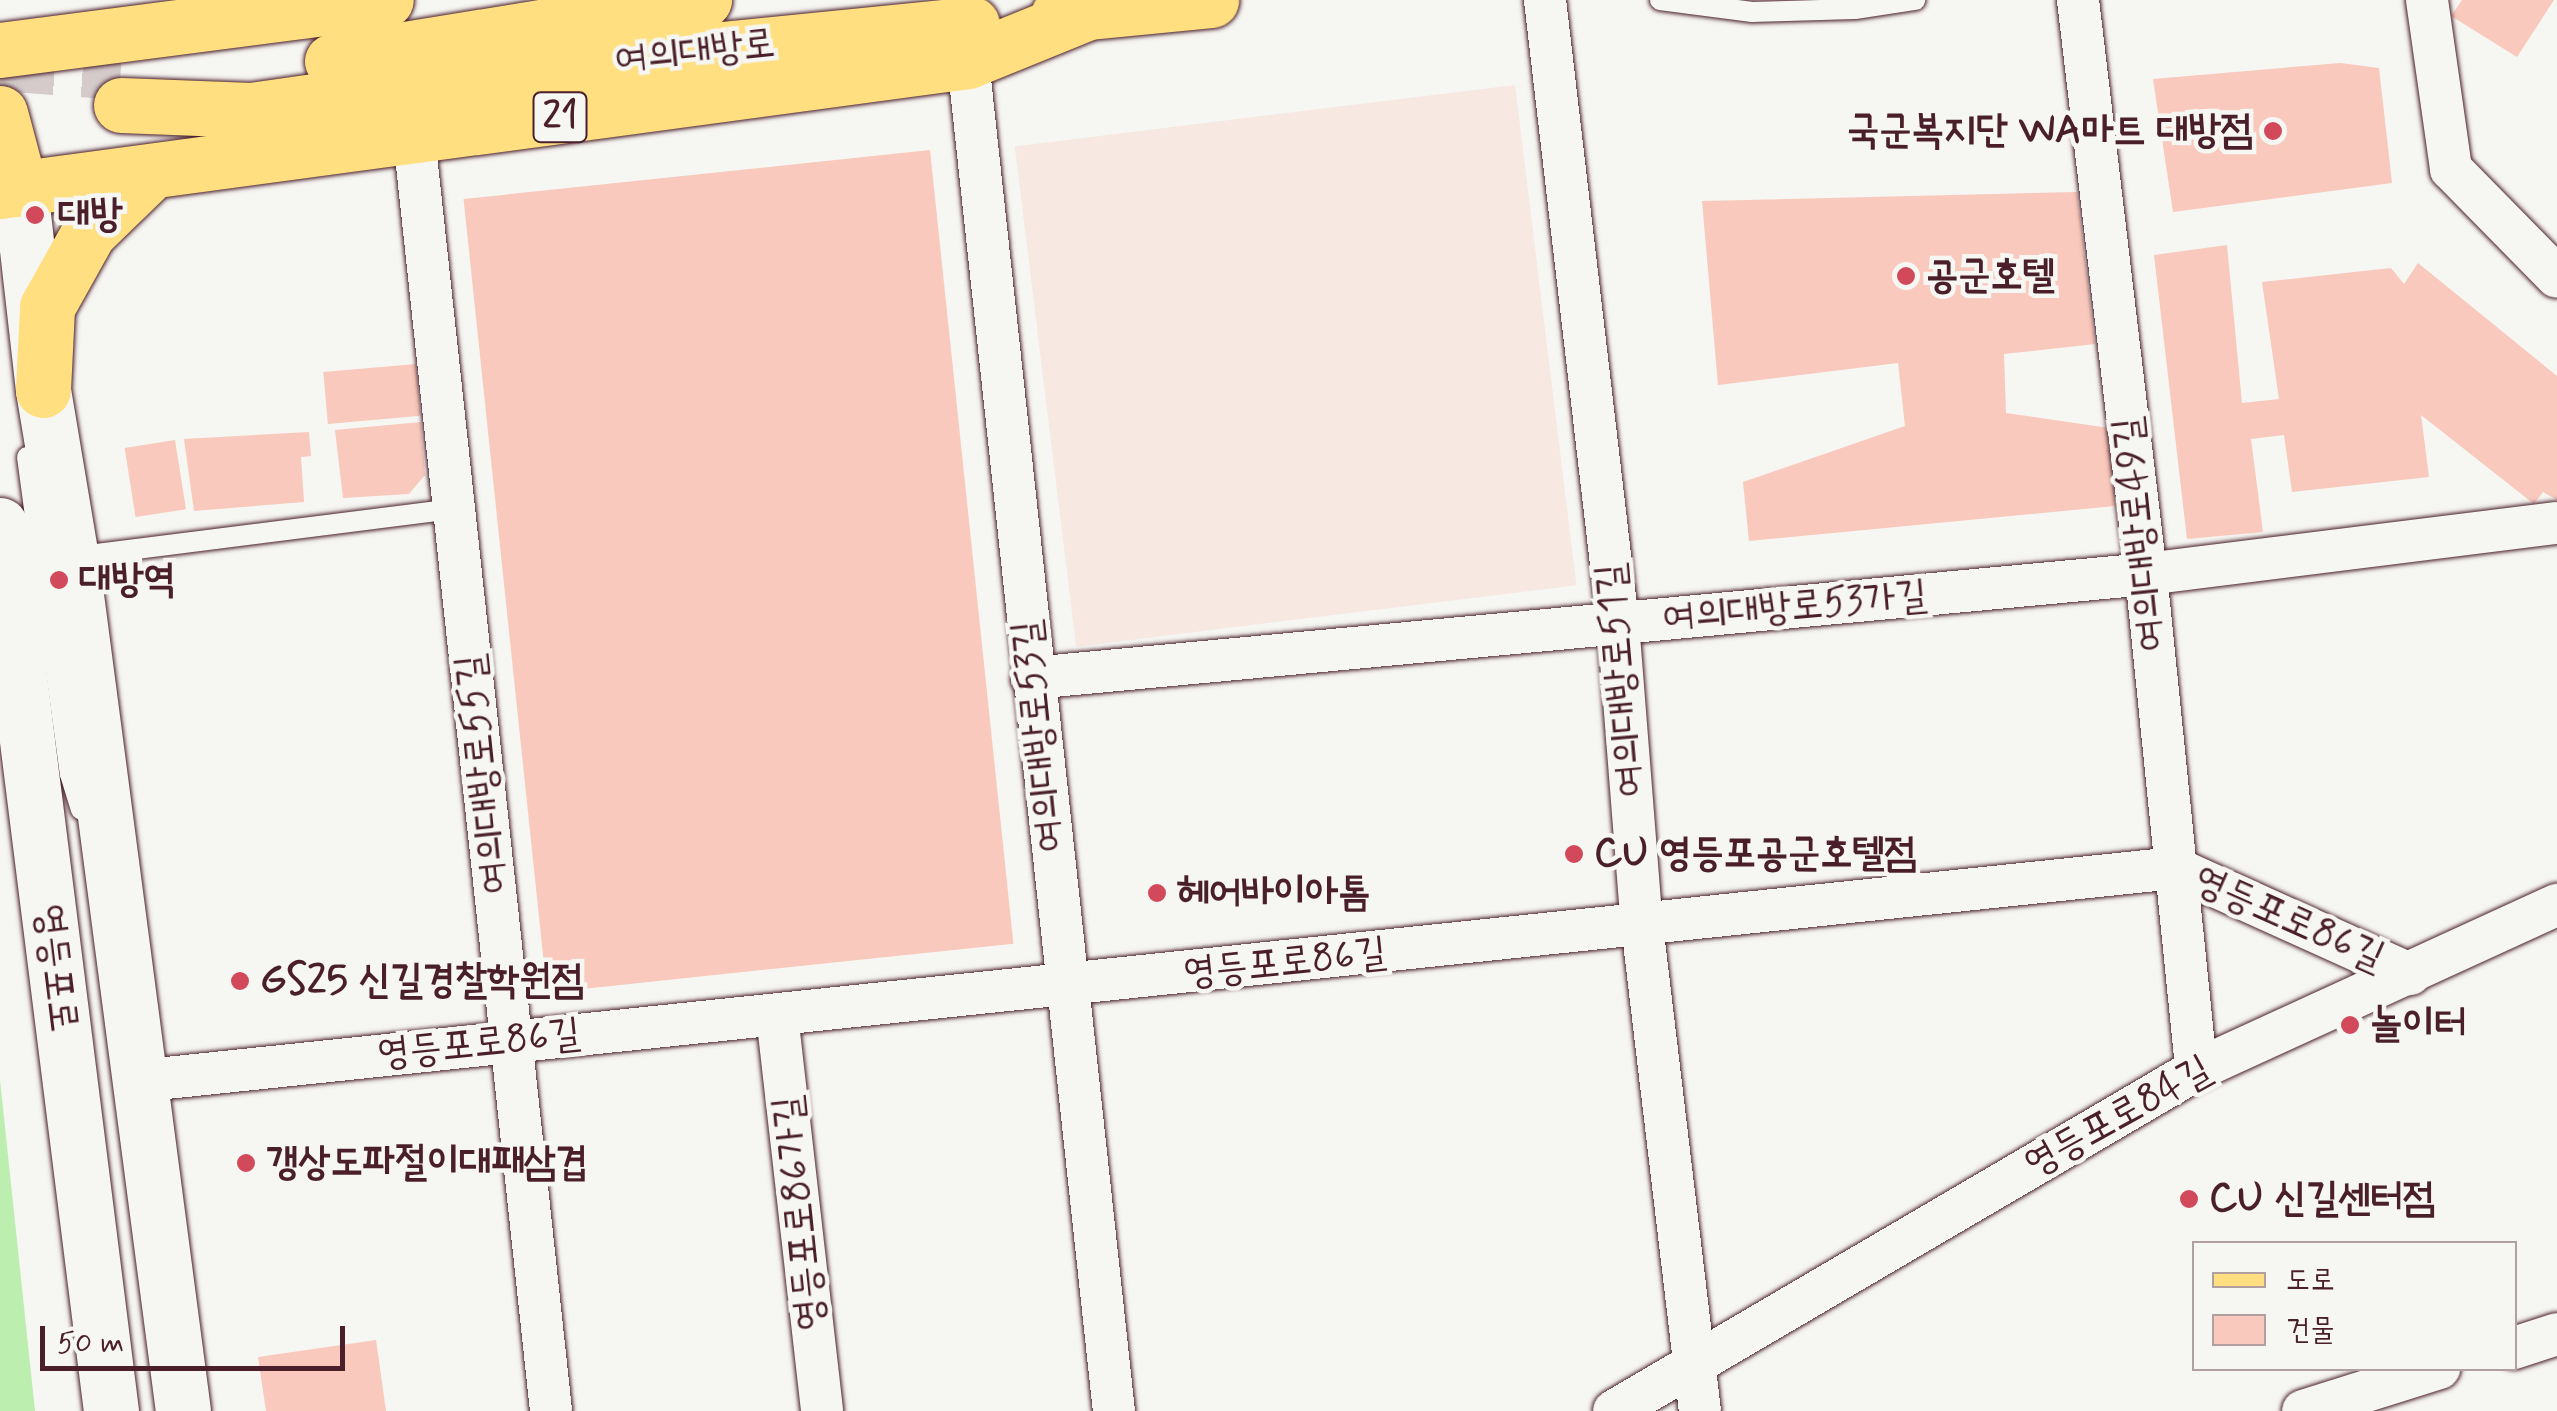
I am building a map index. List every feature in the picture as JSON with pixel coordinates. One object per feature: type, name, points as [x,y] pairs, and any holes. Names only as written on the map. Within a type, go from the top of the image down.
[{"type":"main road","points":[[141,0],[192,23]]},
{"type":"main road","points":[[0,50],[385,0]]},
{"type":"main road","name":"여의대방로","points":[[704,0],[235,75],[120,89],[252,110],[584,63],[1212,0]]},
{"type":"main road","name":"21","points":[[7,200],[151,172],[968,62],[1091,12]]},
{"type":"main road","points":[[0,113],[7,200]]},
{"type":"main road","points":[[33,409],[48,307],[89,232],[151,172]]},
{"type":"main road","name":"영등포로","points":[[7,200],[33,409],[72,558],[182,1411]]},
{"type":"main road","name":"영등포로","points":[[0,525],[111,1411]]},
{"type":"street","name":"여의대방로51길","points":[[1546,0],[1618,623],[1642,925],[1695,1361]]},
{"type":"street","name":"여의대방로49길","points":[[2078,0],[2146,574],[2196,1070]]},
{"type":"street","points":[[2427,0],[2451,169],[2557,277]]},
{"type":"street","name":"여의대방로53길","points":[[968,62],[1114,1411]]},
{"type":"street","name":"여의대방로55길","points":[[414,137],[551,1411]]},
{"type":"street","name":"여의대방로53가길","points":[[1032,678],[2146,574],[2557,523]]},
{"type":"street","name":"영등포로86길","points":[[138,1080],[2175,868],[2410,974]]},
{"type":"street","name":"영등포로84길","points":[[1614,1411],[2196,1070],[2557,905]]},
{"type":"street","name":"영등포로86가길","points":[[777,1015],[822,1411]]},
{"type":"street","points":[[2517,1347],[2557,1334]]},
{"type":"street","points":[[1695,1361],[1700,1411]]},
{"type":"street","points":[[2303,1411],[2430,1371]]},
{"type":"lane","points":[[1660,0],[1752,12],[1855,9],[1915,0]]},
{"type":"lane","points":[[33,409],[70,774],[118,925]]},
{"type":"lane","points":[[72,558],[454,509]]},
{"type":"shaded area","points":[[1515,85],[1576,585],[1076,647],[1015,146]]},
{"type":"green space","points":[[0,1080],[35,1411],[0,1411]]},
{"type":"building","points":[[2462,0],[2554,0],[2517,57],[2451,16]]},
{"type":"building","name":"국군복지단 WA마트 대방점","points":[[2340,63],[2379,68],[2392,183],[2173,212],[2153,79]]},
{"type":"building","points":[[930,150],[1013,944],[547,993],[464,199]]},
{"type":"building","points":[[2077,192],[2095,344],[2004,354],[2006,413],[2109,428],[2115,506],[1749,541],[1743,482],[1905,426],[1898,363],[1718,385],[1702,201]]},
{"type":"building","points":[[2227,245],[2242,403],[2279,399],[2262,282],[2391,268],[2404,284],[2418,263],[2557,376],[2557,500],[2543,492],[2534,504],[2421,415],[2429,477],[2292,492],[2284,435],[2251,439],[2263,532],[2187,539],[2154,255]]},
{"type":"building","points":[[416,364],[421,416],[328,424],[323,372]]},
{"type":"building","points":[[421,422],[425,475],[409,494],[343,498],[335,430]]},
{"type":"building","points":[[309,432],[311,456],[301,457],[304,502],[194,511],[184,439]]},
{"type":"building","points":[[175,440],[186,509],[136,517],[125,448]]},
{"type":"building","points":[[376,1340],[386,1411],[266,1411],[258,1357]]},
{"type":"tunnel","points":[[0,63],[121,72]]},
{"type":"place","name":"국군복지단 WA마트 대방점","points":[[2273,131]]},
{"type":"place","name":"대방","points":[[35,215]]},
{"type":"place","name":"공군호텔","points":[[1906,276]]},
{"type":"place","name":"대방역","points":[[59,580]]},
{"type":"place","name":"CU 영등포공군호텔점","points":[[1574,854]]},
{"type":"place","name":"헤어바이아톰","points":[[1157,893]]},
{"type":"place","name":"GS25 신길경찰학원점","points":[[240,981]]},
{"type":"place","name":"놀이터","points":[[2350,1025]]},
{"type":"place","name":"갱상도파절이대패삼겹","points":[[246,1163]]},
{"type":"place","name":"CU 신길센터점","points":[[2189,1199]]}]
